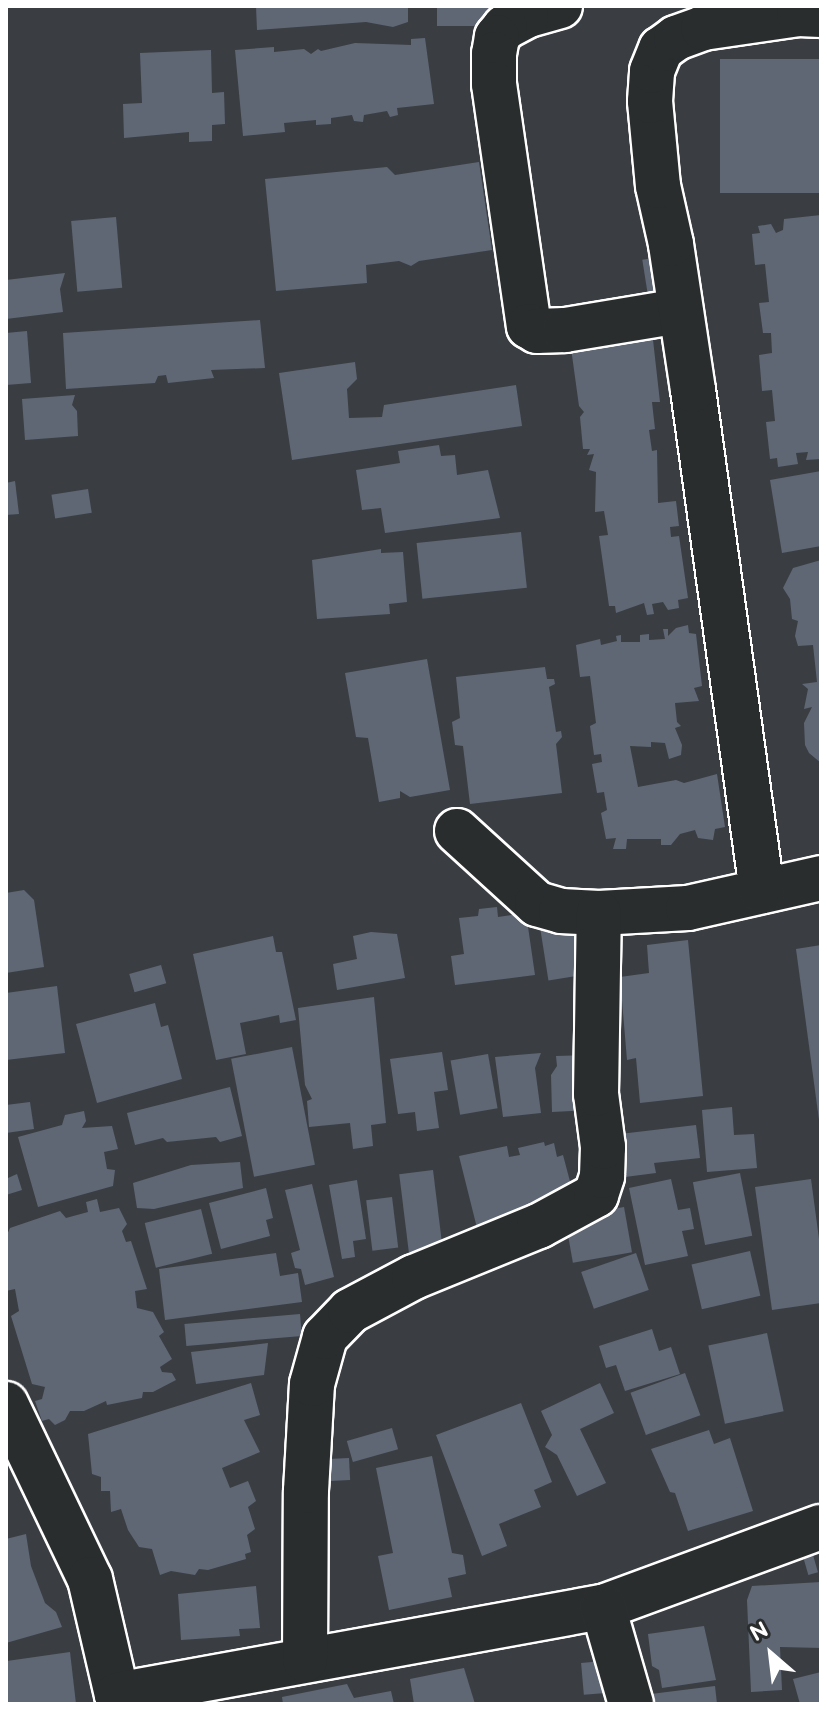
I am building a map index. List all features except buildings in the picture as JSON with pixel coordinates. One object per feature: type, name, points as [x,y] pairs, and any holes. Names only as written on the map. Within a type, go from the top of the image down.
[{"type":"street","points":[[560,6],[526,16],[505,27],[497,37],[494,54],[494,84],[529,326],[537,331],[565,330],[680,311]]},
{"type":"street","points":[[762,891],[671,244],[658,186],[650,101],[652,71],[661,49],[676,38],[703,28],[806,12]]},
{"type":"street","points":[[457,831],[537,904],[561,911],[599,913],[688,908],[821,878]]},
{"type":"street","points":[[305,1660],[306,1491],[312,1384],[325,1337],[350,1311],[414,1277],[539,1226],[596,1195],[602,1176],[603,1147],[596,1094],[599,913]]},
{"type":"street","points":[[6,1404],[90,1579],[117,1700],[305,1660],[603,1607],[821,1527]]},
{"type":"street","points":[[603,1607],[631,1704]]}]
